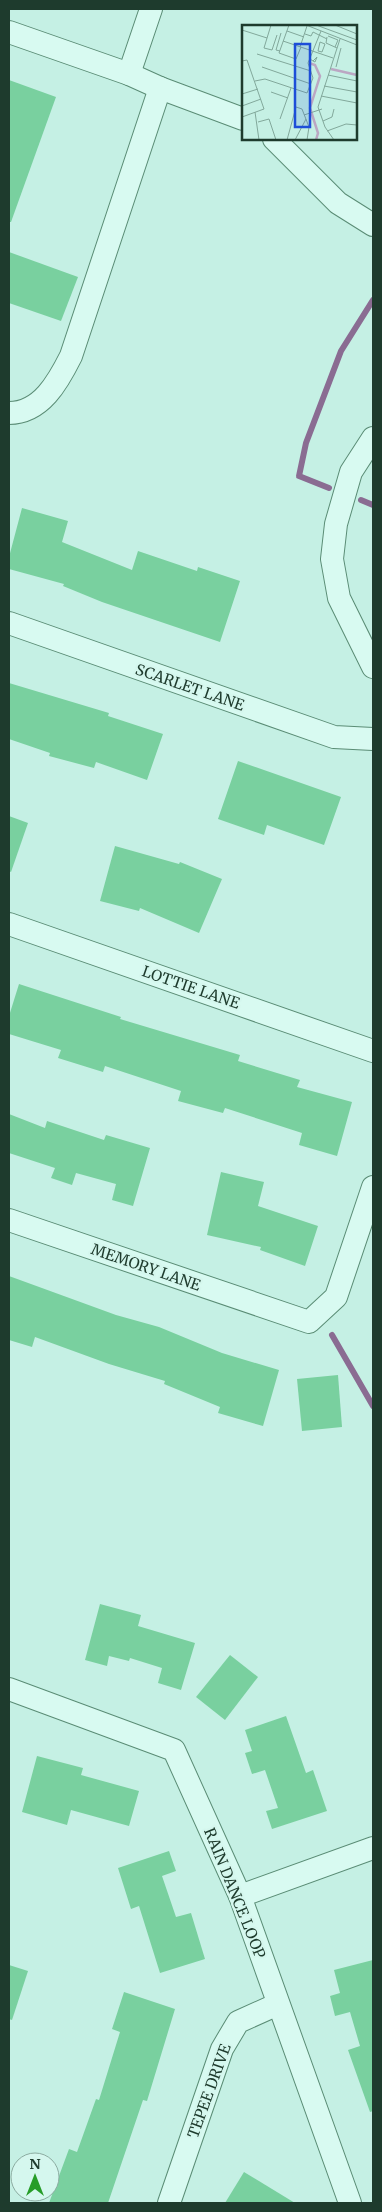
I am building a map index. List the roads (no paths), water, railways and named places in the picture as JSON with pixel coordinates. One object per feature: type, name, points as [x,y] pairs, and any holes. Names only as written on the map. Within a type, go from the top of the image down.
[{"type":"street","points":[[129,74],[151,9]]},
{"type":"street","points":[[9,32],[129,74],[160,88],[242,119]]},
{"type":"street","points":[[9,413],[16,413],[38,403],[57,385],[71,356],[160,88]]},
{"type":"street","points":[[275,140],[338,203],[373,225]]},
{"type":"street","points":[[373,438],[351,472],[336,524],[332,559],[340,598],[373,668]]},
{"type":"street","name":"SCARLET LANE","points":[[9,623],[334,737],[373,739]]},
{"type":"street","name":"LOTTIE LANE","points":[[9,924],[373,1051]]},
{"type":"street","name":"MEMORY LANE","points":[[9,1220],[309,1322],[336,1297],[373,1187]]},
{"type":"street","name":"RAIN DANCE LOOP","points":[[9,1689],[174,1750],[240,1896],[350,2203]]},
{"type":"street","points":[[240,1896],[373,1848]]},
{"type":"street","name":"TEPEE DRIVE","points":[[168,2203],[222,2049],[238,2022],[278,2004]]},
{"type":"waterway","points":[[329,488],[299,476],[306,443],[341,351],[373,300]]},
{"type":"waterway","points":[[361,500],[373,505]]},
{"type":"waterway","points":[[332,1335],[373,1406]]}]
